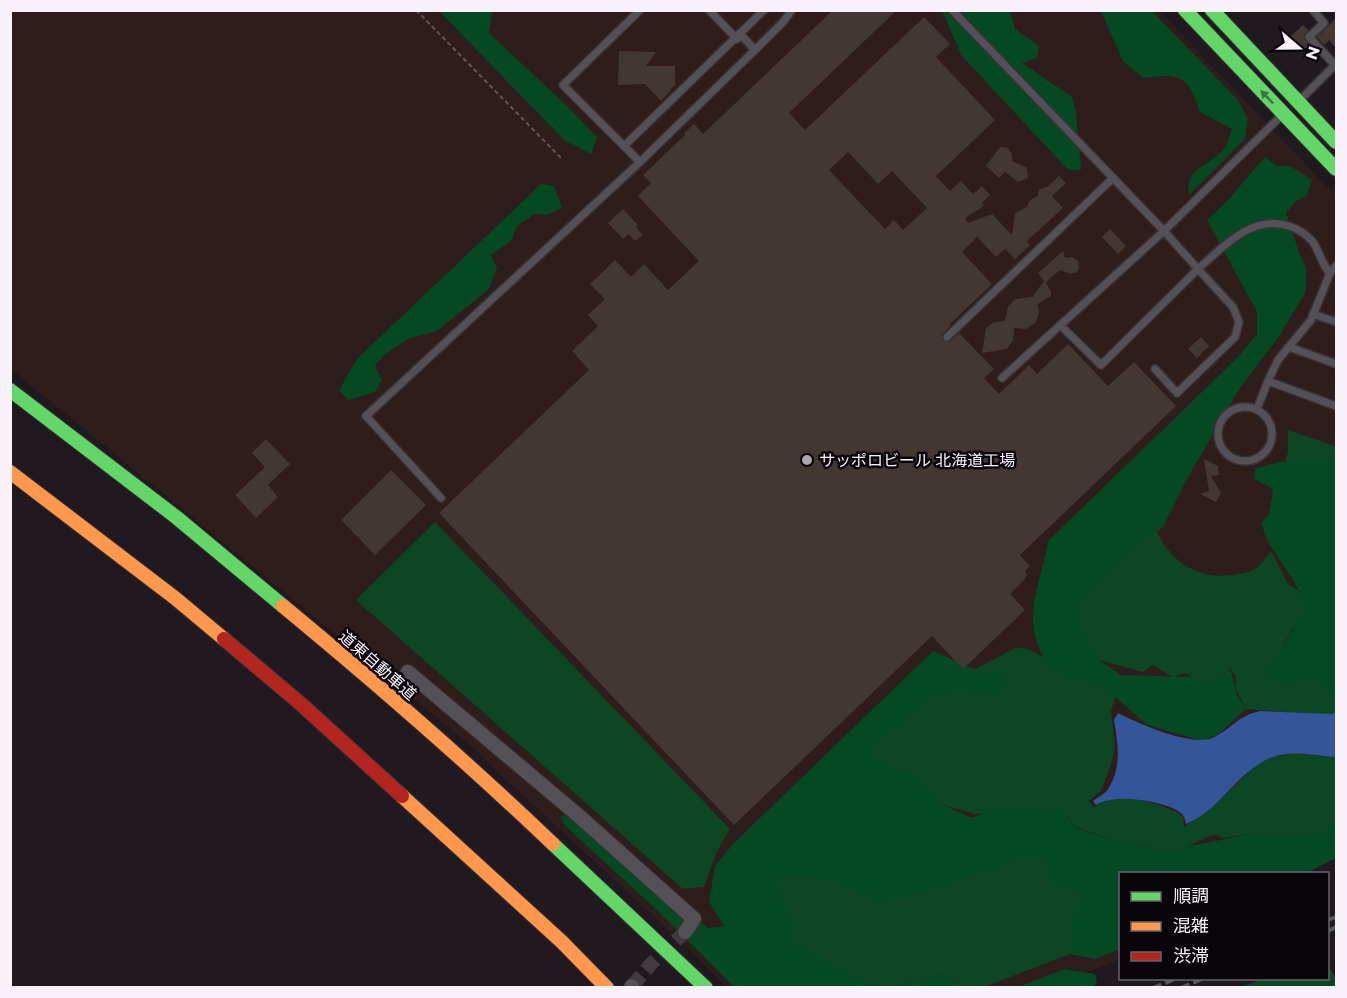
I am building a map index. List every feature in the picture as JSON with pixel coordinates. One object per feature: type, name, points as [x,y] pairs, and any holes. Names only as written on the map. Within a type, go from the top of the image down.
[{"type":"main road","points":[[1185,10],[1336,169]]},
{"type":"main road","points":[[1212,10],[1336,142]]},
{"type":"main road","name":"道東自動車道","points":[[10,390],[176,517],[326,641],[512,805],[706,987]]},
{"type":"main road","points":[[10,472],[175,598],[301,704],[562,942],[607,987]]},
{"type":"street","points":[[408,672],[579,816],[694,919],[685,932]]},
{"type":"lane","points":[[640,10],[563,85],[640,162]]},
{"type":"lane","points":[[709,10],[755,50]]},
{"type":"lane","points":[[624,146],[765,10]]},
{"type":"lane","points":[[441,498],[366,416],[640,162],[783,22],[792,10]]},
{"type":"lane","points":[[952,10],[1164,231],[1233,307],[1239,322],[1235,337],[1177,393],[1155,369]]},
{"type":"lane","points":[[1002,378],[1164,231],[1336,66],[1309,37],[1324,23],[1313,10]]},
{"type":"lane","points":[[947,337],[1113,178]]},
{"type":"lane","points":[[1060,325],[1101,365],[1198,269],[1238,235],[1253,227],[1272,223],[1287,225],[1301,231],[1312,242],[1325,268],[1330,273]]},
{"type":"lane","points":[[1257,410],[1278,360],[1311,320],[1330,273],[1336,266]]},
{"type":"lane","points":[[1313,314],[1336,322]]},
{"type":"lane","points":[[1288,347],[1336,364]]},
{"type":"lane","points":[[1268,381],[1336,406]]},
{"type":"lane","points":[[1239,407],[1257,410],[1264,414],[1272,429],[1269,446],[1257,458],[1240,461],[1232,458],[1220,444],[1219,426],[1230,411],[1239,407]]},
{"type":"path","points":[[416,10],[561,158]]},
{"type":"shaded area","points":[[10,11],[1159,11],[1336,196],[1336,852],[1140,872],[1119,872],[1119,959],[1050,987],[726,987],[690,950],[457,734],[11,369]]},
{"type":"green space","points":[[439,11],[492,11],[489,33],[597,137],[591,154],[564,140]]},
{"type":"green space","points":[[942,11],[1010,11],[1015,29],[1039,46],[1037,58],[1022,63],[1072,97],[1076,112],[1081,170],[1068,170],[962,56]]},
{"type":"green space","points":[[1101,11],[1152,11],[1238,100],[1248,119],[1245,139],[1189,195],[1191,178],[1225,148],[1232,129],[1200,112],[1191,90],[1181,79],[1167,76],[1143,78],[1123,61]]},
{"type":"green space","points":[[1265,157],[1277,166],[1290,166],[1312,180],[1307,195],[1296,201],[1286,213],[1306,268],[1306,291],[1280,335],[1240,388],[1188,477],[1163,527],[1136,545],[1087,592],[1076,614],[1095,657],[1121,675],[1190,677],[1211,683],[1230,668],[1237,695],[1246,709],[1220,733],[1203,741],[1147,725],[1111,693],[1047,667],[1035,635],[1034,608],[1048,541],[1239,356],[1257,334],[1257,312],[1207,220],[1227,201]]},
{"type":"green space","points":[[541,184],[554,186],[562,208],[547,215],[534,214],[517,226],[511,241],[491,255],[497,268],[489,289],[437,331],[408,339],[384,355],[375,366],[382,380],[375,392],[348,400],[339,390],[357,359]]},
{"type":"green space","points":[[1288,430],[1335,446],[1336,443],[1336,467],[1284,467],[1288,452]]},
{"type":"green space","points":[[1336,461],[1336,693],[1319,685],[1311,677],[1288,685],[1269,677],[1263,668],[1282,648],[1304,610],[1296,585],[1267,540],[1261,523],[1269,515],[1273,489],[1254,479],[1255,469],[1278,462]]},
{"type":"green space","points":[[435,522],[730,829],[717,851],[704,887],[683,889],[356,600]]},
{"type":"green space","points":[[1155,527],[1176,558],[1196,571],[1207,574],[1219,576],[1250,571],[1259,566],[1271,551],[1288,584],[1306,595],[1309,610],[1292,629],[1282,648],[1307,671],[1336,690],[1336,712],[1315,714],[1246,709],[1236,689],[1236,676],[1230,668],[1211,683],[1201,686],[1186,673],[1173,677],[1153,665],[1143,672],[1088,657],[1069,615],[1078,598]]},
{"type":"green space","points":[[1015,648],[1028,649],[1066,669],[1118,688],[1111,711],[1115,747],[1101,791],[1089,801],[1094,808],[1102,802],[1113,799],[1125,798],[1151,802],[1183,816],[1184,827],[1211,808],[1257,764],[1282,754],[1293,753],[1336,757],[1336,826],[1288,842],[1251,834],[1222,838],[1217,835],[1209,836],[1187,847],[1169,850],[1119,842],[1076,827],[1062,810],[975,814],[940,804],[877,766],[869,756],[887,716]]},
{"type":"green space","points":[[933,651],[983,673],[1001,669],[1009,682],[995,695],[958,690],[928,699],[875,746],[875,759],[916,774],[941,804],[972,818],[999,807],[1062,810],[1076,828],[1119,842],[1169,850],[1251,834],[1283,836],[1317,834],[1336,822],[1336,858],[1309,872],[1119,872],[1119,949],[1095,959],[1070,954],[1070,922],[1085,896],[1051,883],[1046,860],[1016,860],[916,896],[878,901],[839,883],[792,875],[778,881],[783,904],[796,919],[789,941],[877,987],[734,987],[658,911],[564,825],[561,817],[567,814],[708,928],[724,926],[709,902],[715,866],[733,844]]},
{"type":"green space","points":[[1004,855],[1045,855],[1086,896],[1070,922],[1070,954],[984,987],[969,987],[940,975],[909,981],[897,987],[872,988],[787,951],[756,870]]},
{"type":"green space","points":[[1329,966],[1336,979],[1336,987],[1240,987],[1261,980],[1329,980]]},
{"type":"green space","points":[[1064,969],[1095,974],[1097,982],[1094,987],[1019,987]]},
{"type":"green space","points":[[940,975],[969,987],[897,987],[909,981]]},
{"type":"water","points":[[1260,711],[1332,714],[1336,712],[1336,757],[1297,753],[1273,757],[1253,768],[1210,809],[1186,824],[1183,815],[1176,810],[1154,802],[1114,799],[1096,805],[1093,801],[1107,791],[1115,773],[1118,746],[1114,720],[1118,713],[1165,733],[1203,740],[1218,735],[1239,720]]},
{"type":"building","name":"サッポロビール 北海道工場","points":[[833,10],[897,10],[789,113],[805,130],[924,17],[950,44],[936,57],[995,120],[936,176],[950,191],[961,181],[973,194],[982,186],[990,195],[982,203],[984,206],[965,218],[968,223],[992,214],[1012,235],[1015,213],[1027,207],[1030,200],[1038,196],[1039,189],[1047,187],[1059,176],[1066,183],[1052,196],[1063,208],[1027,241],[1030,245],[1015,259],[1005,249],[996,257],[977,237],[962,252],[992,284],[950,324],[942,335],[943,340],[949,342],[959,333],[994,369],[984,378],[999,394],[1029,365],[1037,374],[1068,344],[1108,386],[1134,362],[1176,406],[1020,555],[1030,566],[1025,571],[1027,575],[1025,579],[1010,594],[1025,610],[963,669],[932,636],[734,825],[439,513],[589,370],[572,351],[598,326],[588,315],[605,299],[590,284],[615,260],[631,277],[644,264],[668,290],[699,261],[638,196],[651,183],[643,175],[685,135],[684,133],[694,124],[703,134]],"holes":[[[848,152],[878,184],[892,171],[927,208],[903,230],[894,220],[885,229],[829,170]]]},
{"type":"building","points":[[1336,18],[1336,48],[1329,40],[1324,45],[1317,37]]},
{"type":"building","points":[[1303,25],[1308,30],[1304,39],[1316,52],[1309,58],[1290,37]]},
{"type":"building","points":[[619,51],[656,52],[646,66],[675,66],[675,85],[661,101],[645,84],[618,85]]},
{"type":"building","points":[[1000,147],[1008,148],[1012,154],[1012,161],[1027,168],[1028,178],[1018,182],[1005,172],[999,178],[986,166]]},
{"type":"building","points":[[623,209],[638,225],[636,227],[643,235],[635,241],[629,234],[623,239],[608,223]]},
{"type":"building","points":[[1110,229],[1126,246],[1118,254],[1102,237]]},
{"type":"building","points":[[1063,251],[1065,258],[1072,257],[1078,261],[1077,272],[1070,274],[1060,270],[1046,282],[1051,296],[1038,304],[1039,313],[1035,323],[1026,329],[1014,328],[1013,340],[1007,349],[982,353],[986,328],[994,322],[1005,321],[1008,307],[1015,299],[1032,297],[1044,281],[1038,273]]},
{"type":"building","points":[[1201,337],[1209,346],[1197,358],[1188,349]]},
{"type":"building","points":[[266,439],[290,464],[268,485],[278,497],[256,518],[235,495],[265,467],[252,453]]},
{"type":"building","points":[[1204,459],[1218,466],[1219,475],[1211,476],[1221,493],[1216,502],[1200,494],[1209,491]]},
{"type":"building","points":[[391,470],[426,505],[375,555],[341,520]]},
{"type":"tunnel","points":[[632,986],[651,964],[685,932]]},
{"type":"railway","points":[[1329,920],[1336,917]]},
{"type":"railway","points":[[1329,930],[1336,927]]},
{"type":"railway","points":[[1153,988],[1172,980]]},
{"type":"railway","points":[[1181,988],[1199,980]]},
{"type":"traffic: fast","points":[[1185,10],[1336,169]]},
{"type":"traffic: fast","points":[[1212,10],[1336,142]]},
{"type":"traffic: fast","points":[[10,390],[176,517],[283,606]]},
{"type":"traffic: fast","points":[[553,844],[706,988]]},
{"type":"traffic: slow","points":[[10,472],[175,598],[224,639]]},
{"type":"traffic: slow","points":[[283,606],[420,722],[553,844]]},
{"type":"traffic: slow","points":[[402,796],[562,942],[607,988]]},
{"type":"traffic: jam","points":[[224,639],[301,704],[402,796]]},
{"type":"place","name":"サッポロビール 北海道工場","points":[[807,460]]}]
